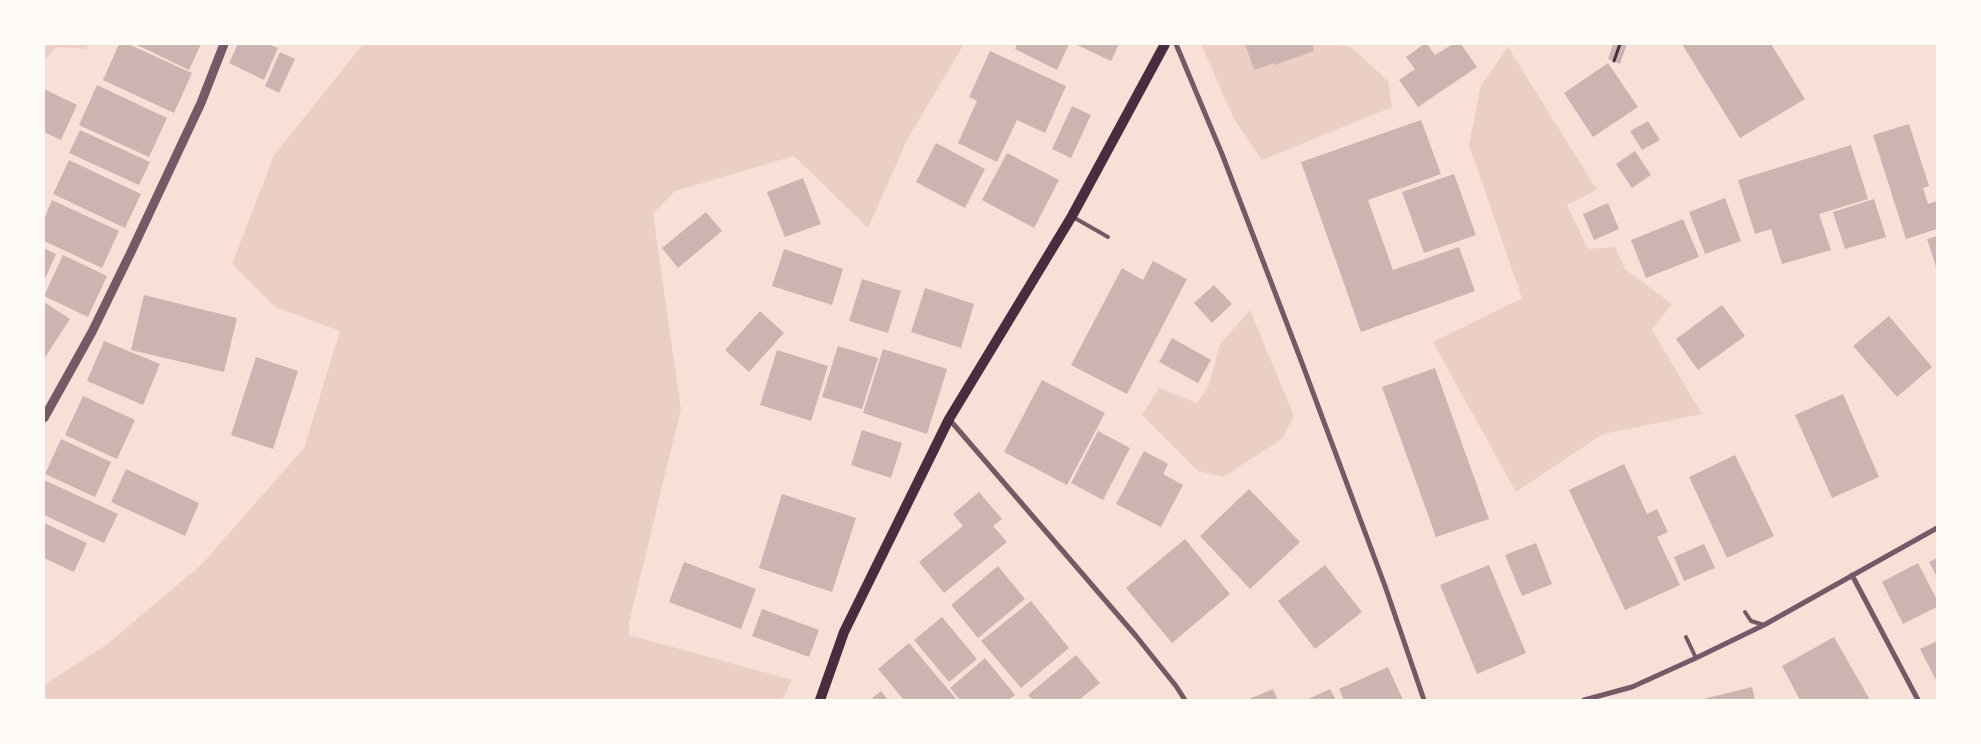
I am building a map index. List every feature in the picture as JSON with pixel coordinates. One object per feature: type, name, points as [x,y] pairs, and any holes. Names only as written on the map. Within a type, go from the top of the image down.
[{"type":"main road","points":[[820,700],[844,632],[949,419],[1072,216],[1165,44]]},
{"type":"street","points":[[44,418],[92,332],[132,250],[201,103],[224,44]]},
{"type":"street","points":[[1176,44],[1222,154],[1299,354],[1424,700]]},
{"type":"street","points":[[949,419],[1136,636],[1185,700]]},
{"type":"street","points":[[1584,700],[1632,687],[1764,625],[1937,528]]},
{"type":"street","points":[[1852,575],[1918,700]]},
{"type":"lane","points":[[1072,216],[1108,237]]},
{"type":"lane","points":[[1745,612],[1751,621],[1764,625]]},
{"type":"lane","points":[[1686,637],[1696,658]]},
{"type":"path","points":[[1614,61],[1620,44]]},
{"type":"shaded area","points":[[44,44],[89,44],[86,49],[57,47],[44,60]]},
{"type":"shaded area","points":[[363,44],[964,44],[907,140],[868,228],[794,156],[675,191],[653,214],[681,409],[629,623],[629,635],[792,680],[782,700],[44,700],[44,685],[106,645],[201,565],[304,448],[340,331],[275,307],[232,264],[274,155]]},
{"type":"shaded area","points":[[1201,44],[1339,44],[1351,47],[1388,81],[1392,107],[1262,160],[1233,117]]},
{"type":"shaded area","points":[[1508,47],[1597,190],[1567,205],[1588,249],[1615,247],[1625,269],[1672,304],[1652,330],[1702,414],[1603,434],[1516,492],[1433,342],[1522,298],[1469,145],[1481,85]]},
{"type":"shaded area","points":[[1250,310],[1294,416],[1282,439],[1223,477],[1198,471],[1142,415],[1159,388],[1197,403],[1209,385],[1220,344]]},
{"type":"building","points":[[119,44],[128,44],[192,73],[174,113],[103,80]]},
{"type":"building","points":[[135,44],[201,44],[189,70]]},
{"type":"building","points":[[238,44],[268,44],[278,48],[264,80],[229,63]]},
{"type":"building","points":[[1017,44],[1069,44],[1057,70],[1015,49]]},
{"type":"building","points":[[1075,44],[1119,44],[1111,61]]},
{"type":"building","points":[[1245,44],[1312,44],[1314,51],[1275,65],[1274,63],[1254,70]]},
{"type":"building","points":[[1424,44],[1427,44],[1435,55],[1453,44],[1461,44],[1477,67],[1418,107],[1399,80],[1415,69],[1406,57]]},
{"type":"building","points":[[1613,44],[1627,44],[1620,64],[1608,59]]},
{"type":"building","points":[[1682,44],[1771,44],[1805,99],[1740,138]]},
{"type":"building","points":[[990,51],[1066,86],[1045,133],[1017,120],[997,162],[958,143],[977,101],[969,97]]},
{"type":"building","points":[[280,52],[295,59],[279,93],[265,86]]},
{"type":"building","points":[[1608,63],[1638,107],[1593,137],[1564,93]]},
{"type":"building","points":[[97,85],[167,118],[149,157],[79,125]]},
{"type":"building","points":[[44,89],[77,105],[61,140],[44,132]]},
{"type":"building","points":[[1072,106],[1091,115],[1071,158],[1052,149]]},
{"type":"building","points":[[1421,120],[1441,174],[1368,200],[1393,270],[1459,247],[1475,291],[1361,332],[1301,162]]},
{"type":"building","points":[[1648,121],[1660,140],[1642,150],[1630,131]]},
{"type":"building","points":[[1909,124],[1929,186],[1923,188],[1928,204],[1937,201],[1937,229],[1906,239],[1873,135]]},
{"type":"building","points":[[80,130],[150,162],[139,185],[69,153]]},
{"type":"building","points":[[936,143],[985,169],[965,208],[916,182]]},
{"type":"building","points":[[1851,145],[1868,199],[1819,214],[1831,250],[1782,264],[1771,229],[1755,234],[1738,180]]},
{"type":"building","points":[[1635,151],[1651,175],[1632,188],[1616,164]]},
{"type":"building","points":[[1007,153],[1059,180],[1034,228],[982,200]]},
{"type":"building","points":[[69,160],[141,194],[125,228],[53,194]]},
{"type":"building","points":[[1454,174],[1476,235],[1424,253],[1402,192]]},
{"type":"building","points":[[803,178],[821,224],[785,237],[767,192]]},
{"type":"building","points":[[1725,198],[1741,241],[1705,254],[1689,212]]},
{"type":"building","points":[[1874,199],[1886,237],[1845,249],[1833,212]]},
{"type":"building","points":[[52,200],[119,231],[102,268],[44,241],[44,219]]},
{"type":"building","points":[[1608,203],[1619,229],[1594,240],[1583,214]]},
{"type":"building","points":[[706,212],[722,231],[678,268],[662,248]]},
{"type":"building","points":[[1683,219],[1699,257],[1646,278],[1631,240]]},
{"type":"building","points":[[1937,236],[1937,270],[1927,239]]},
{"type":"building","points":[[44,248],[56,254],[44,281]]},
{"type":"building","points":[[784,249],[843,269],[832,305],[772,286]]},
{"type":"building","points":[[63,255],[107,276],[88,317],[44,296]]},
{"type":"building","points":[[1153,261],[1187,279],[1127,394],[1071,365],[1122,268],[1143,280]]},
{"type":"building","points":[[862,279],[901,291],[888,333],[849,321]]},
{"type":"building","points":[[1214,285],[1232,304],[1212,323],[1194,303]]},
{"type":"building","points":[[925,288],[974,304],[961,348],[911,332]]},
{"type":"building","points":[[144,295],[237,318],[224,372],[131,350]]},
{"type":"building","points":[[44,302],[70,319],[44,359]]},
{"type":"building","points":[[1722,305],[1745,336],[1698,370],[1676,339]]},
{"type":"building","points":[[760,311],[784,333],[749,372],[725,350]]},
{"type":"building","points":[[1889,316],[1932,367],[1897,397],[1853,346]]},
{"type":"building","points":[[1172,338],[1211,360],[1198,383],[1159,362]]},
{"type":"building","points":[[104,341],[160,364],[143,405],[87,381]]},
{"type":"building","points":[[838,346],[878,358],[862,409],[822,397]]},
{"type":"building","points":[[883,349],[947,369],[927,434],[863,413]]},
{"type":"building","points":[[777,350],[828,366],[811,421],[760,405]]},
{"type":"building","points":[[256,357],[298,371],[273,449],[231,435]]},
{"type":"building","points":[[1435,368],[1489,519],[1436,537],[1382,387]]},
{"type":"building","points":[[1042,380],[1105,413],[1067,485],[1004,452]]},
{"type":"building","points":[[1843,394],[1879,477],[1832,498],[1795,415]]},
{"type":"building","points":[[83,396],[135,420],[117,459],[65,435]]},
{"type":"building","points":[[862,430],[902,443],[891,478],[851,465]]},
{"type":"building","points":[[1098,431],[1130,448],[1103,500],[1071,483]]},
{"type":"building","points":[[61,439],[111,462],[95,497],[45,474]]},
{"type":"building","points":[[1144,451],[1168,464],[1163,474],[1183,485],[1161,527],[1116,504]]},
{"type":"building","points":[[1735,455],[1774,536],[1727,558],[1689,477]]},
{"type":"building","points":[[1624,464],[1647,514],[1657,509],[1668,532],[1657,537],[1680,585],[1625,610],[1569,490]]},
{"type":"building","points":[[126,469],[199,503],[185,536],[111,502]]},
{"type":"building","points":[[44,480],[118,514],[104,543],[44,515]]},
{"type":"building","points":[[1249,489],[1300,542],[1250,589],[1200,536]]},
{"type":"building","points":[[979,492],[1002,519],[993,526],[1007,542],[944,593],[919,562],[963,526],[953,514]]},
{"type":"building","points":[[782,494],[856,518],[832,592],[759,568]]},
{"type":"building","points":[[44,523],[87,543],[74,572],[44,558]]},
{"type":"building","points":[[1185,539],[1230,594],[1172,643],[1126,588]]},
{"type":"building","points":[[1536,543],[1552,584],[1522,596],[1505,555]]},
{"type":"building","points":[[1704,544],[1715,568],[1684,581],[1674,557]]},
{"type":"building","points":[[1937,558],[1937,577],[1929,562]]},
{"type":"building","points":[[684,562],[756,589],[741,629],[669,602]]},
{"type":"building","points":[[1918,563],[1937,600],[1937,607],[1903,624],[1882,582]]},
{"type":"building","points":[[1325,565],[1362,612],[1315,649],[1278,601]]},
{"type":"building","points":[[1489,565],[1526,653],[1477,674],[1440,585]]},
{"type":"building","points":[[998,566],[1025,599],[978,638],[951,605]]},
{"type":"building","points":[[1031,601],[1069,648],[1021,688],[981,641]]},
{"type":"building","points":[[762,609],[819,630],[809,657],[752,636]]},
{"type":"building","points":[[942,617],[977,659],[949,682],[914,640]]},
{"type":"building","points":[[1834,637],[1870,700],[1800,700],[1782,666]]},
{"type":"building","points":[[1937,641],[1937,682],[1920,649]]},
{"type":"building","points":[[909,643],[957,700],[904,700],[878,669]]},
{"type":"building","points":[[1076,655],[1100,683],[1079,700],[1033,700],[1028,695]]},
{"type":"building","points":[[985,658],[1015,695],[1008,700],[960,700],[950,688]]},
{"type":"building","points":[[1388,667],[1403,700],[1344,700],[1339,689]]},
{"type":"building","points":[[1752,687],[1755,700],[1699,700]]},
{"type":"building","points":[[1273,689],[1278,700],[1247,700]]},
{"type":"building","points":[[1330,689],[1336,700],[1306,700]]},
{"type":"building","points":[[881,691],[888,700],[870,700]]}]
